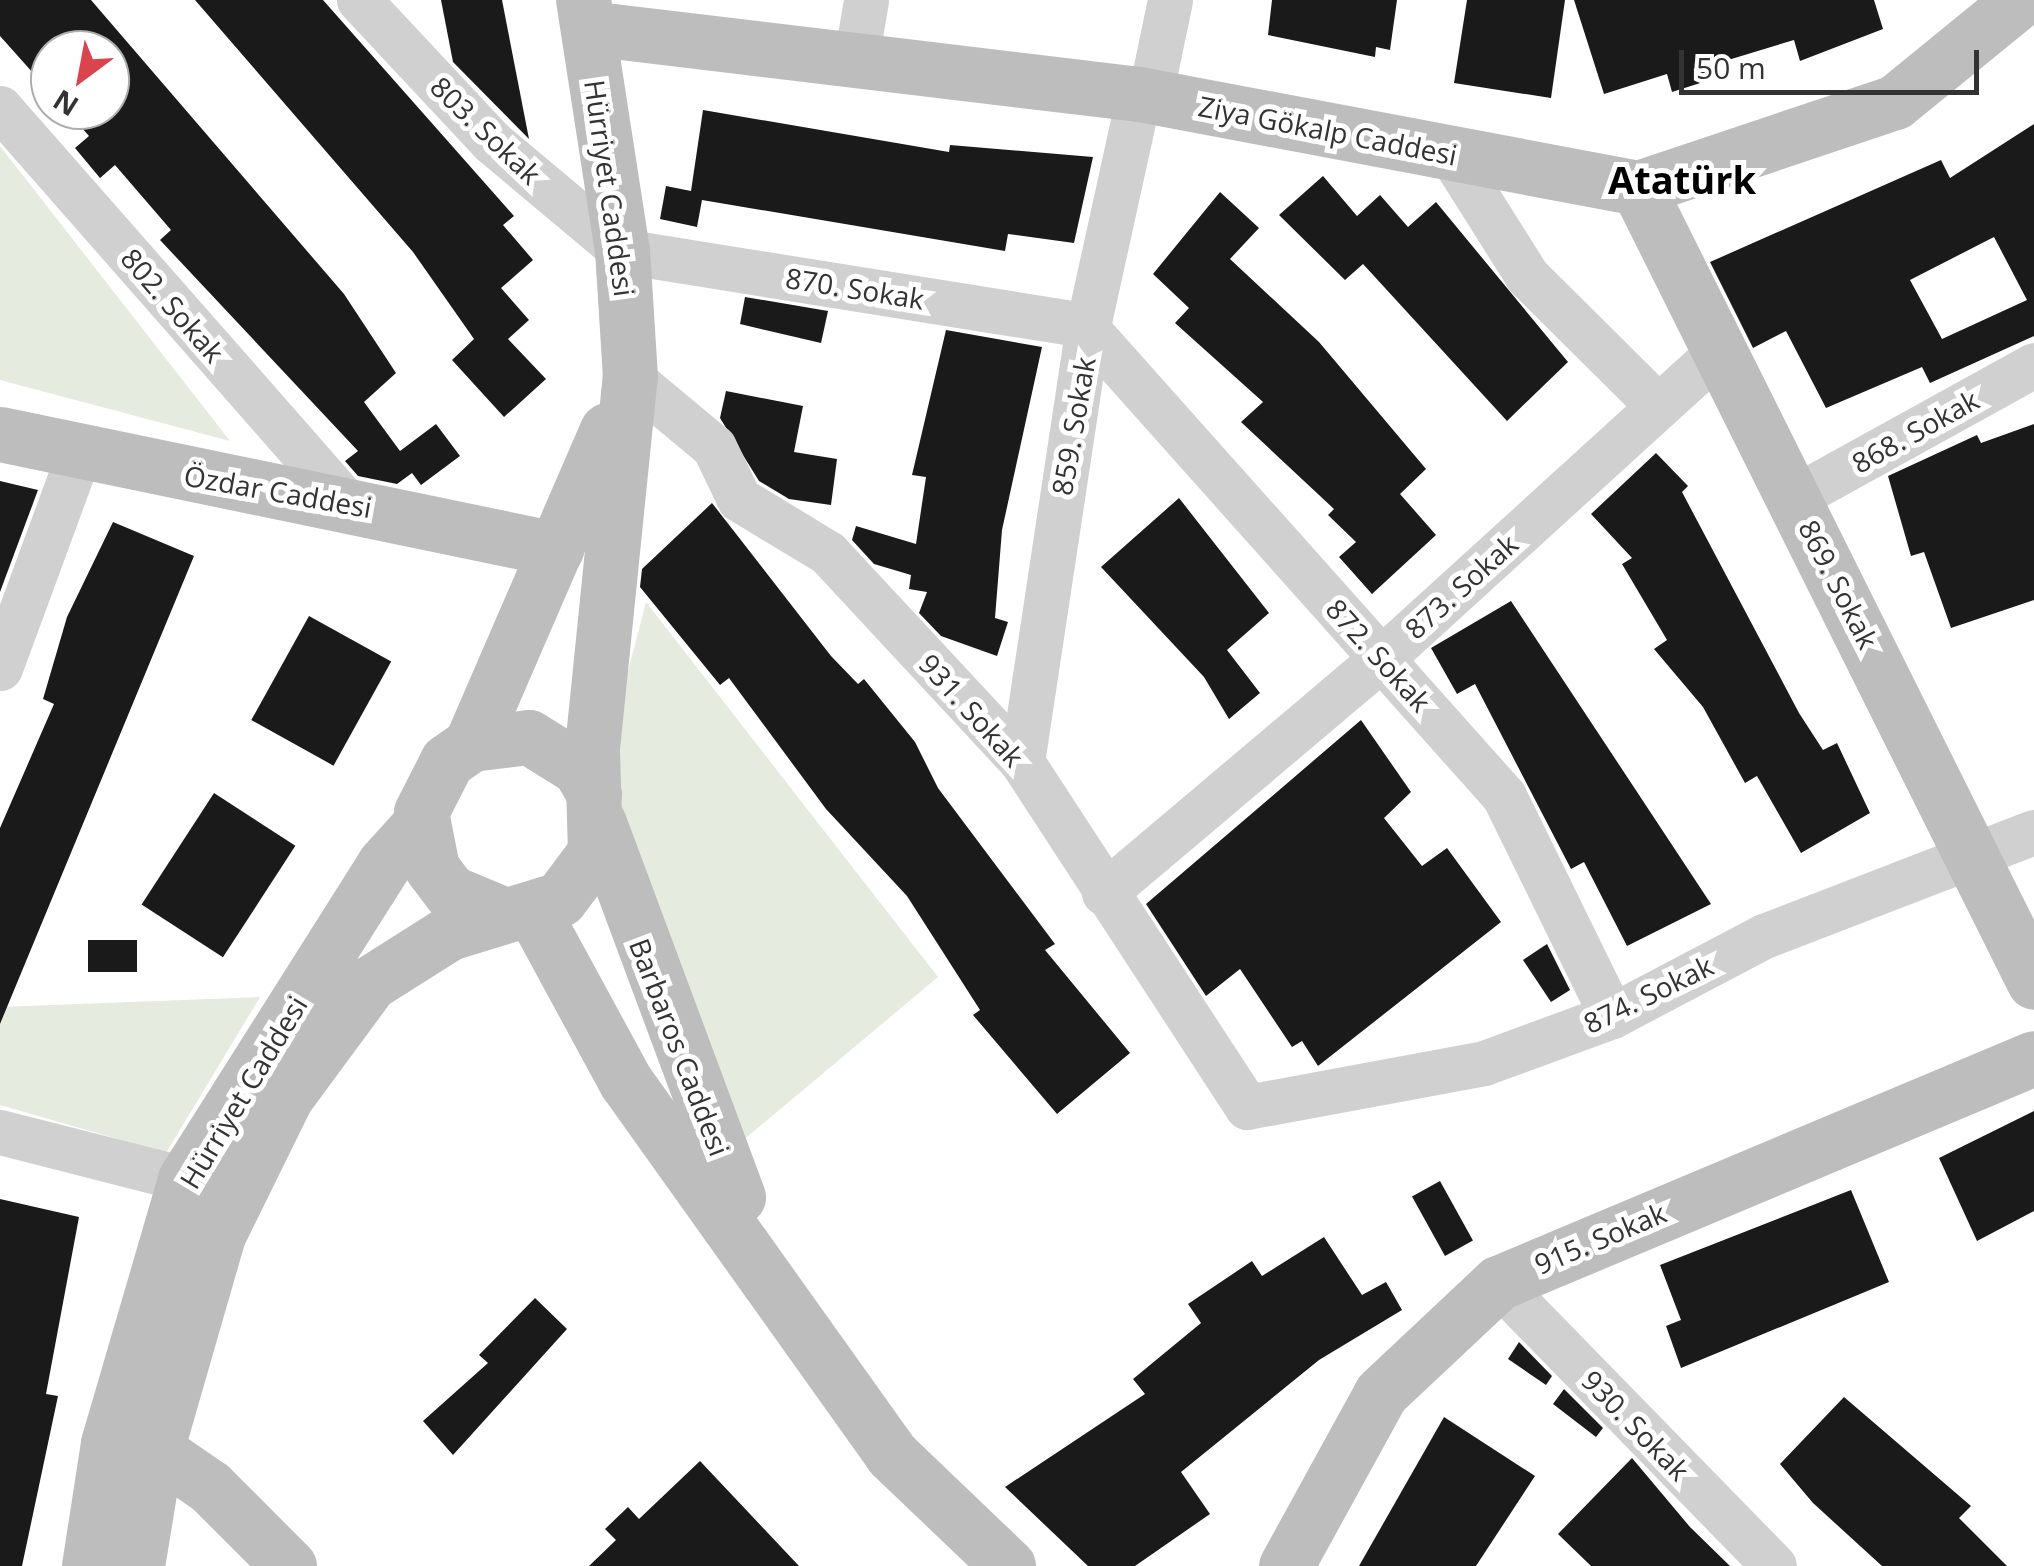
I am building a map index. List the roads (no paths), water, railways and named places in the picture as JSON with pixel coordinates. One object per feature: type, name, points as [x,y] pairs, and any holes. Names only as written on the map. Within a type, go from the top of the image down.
[{"type":"main road","name":"Ziya Gökalp Caddesi","points":[[585,14],[856,60],[1144,95],[1638,188],[1894,102],[2020,0]]},
{"type":"main road","name":"Hürriyet Caddesi","points":[[89,1566],[132,1446],[218,1235],[286,1097],[370,983],[449,933],[518,913],[582,879],[596,808],[630,376],[622,250],[585,14]]},
{"type":"main road","name":"869. Sokak","points":[[1638,188],[1976,854],[2034,982]]},
{"type":"main road","name":"Hürriyet Caddesi","points":[[137,1566],[132,1446],[186,1179],[384,864],[421,822],[430,784],[471,744],[630,376]]},
{"type":"main road","name":"Özdar Caddesi","points":[[0,434],[78,456],[346,502],[556,548]]},
{"type":"main road","points":[[471,744],[529,737],[568,759],[596,808]]},
{"type":"main road","name":"Barbaros Caddesi","points":[[596,808],[767,1270]]},
{"type":"main road","points":[[421,822],[432,868],[450,892],[518,913]]},
{"type":"main road","name":"Barbaros Caddesi","points":[[518,913],[626,1082],[767,1270],[890,1454],[1008,1566]]},
{"type":"main road","name":"915. Sokak","points":[[1286,1566],[1381,1393],[1498,1283],[2034,1058]]},
{"type":"main road","points":[[132,1446],[210,1487],[289,1566]]},
{"type":"street","name":"803. Sokak","points":[[359,0],[492,142],[622,250]]},
{"type":"street","points":[[856,60],[866,0]]},
{"type":"street","name":"859. Sokak","points":[[1022,762],[1089,329],[1170,0]]},
{"type":"street","name":"802. Sokak","points":[[0,108],[346,502]]},
{"type":"street","points":[[1448,152],[1527,276],[1658,406]]},
{"type":"street","name":"870. Sokak","points":[[622,250],[1089,329]]},
{"type":"street","name":"872. Sokak","points":[[1089,329],[1504,796],[1612,1016]]},
{"type":"street","name":"873. Sokak","points":[[1104,893],[1382,658],[1720,350]]},
{"type":"street","name":"868. Sokak","points":[[1795,497],[2034,365]]},
{"type":"street","name":"931. Sokak","points":[[630,376],[714,447],[739,499],[828,553],[1022,762],[1246,1107]]},
{"type":"street","points":[[0,668],[78,456]]},
{"type":"street","name":"874. Sokak","points":[[1246,1107],[1484,1063],[1612,1016],[1764,936],[2034,832]]},
{"type":"street","points":[[0,1132],[186,1179]]},
{"type":"street","name":"930. Sokak","points":[[1498,1283],[1774,1566]]},
{"type":"district","name":"Atatürk","points":[[1682,180]]}]
